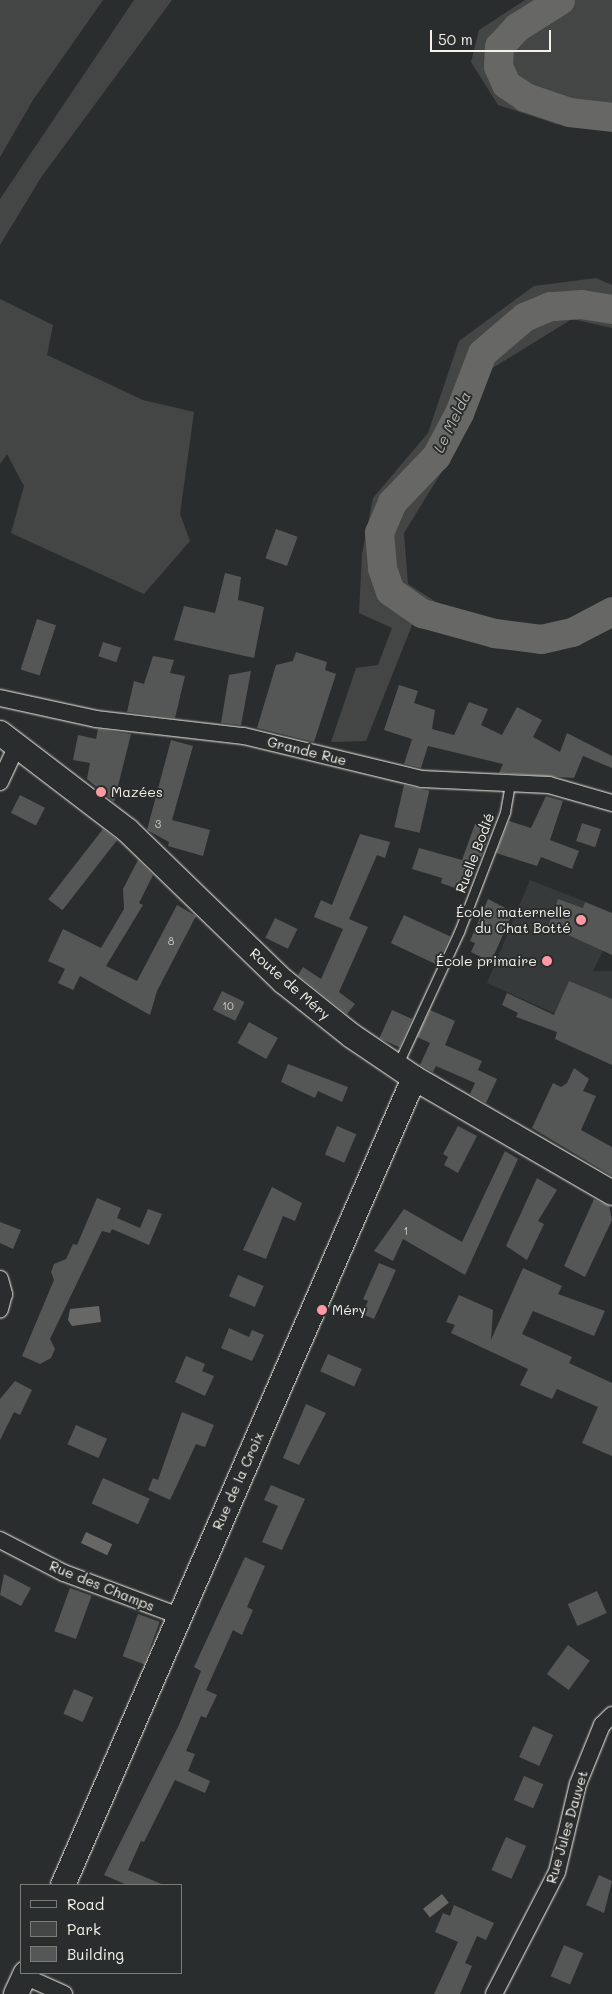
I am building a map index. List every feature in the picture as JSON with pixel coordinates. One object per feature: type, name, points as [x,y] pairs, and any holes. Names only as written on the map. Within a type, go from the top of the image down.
[{"type":"street","name":"Grande Rue","points":[[0,698],[96,720],[244,736],[422,779],[577,789],[612,803]]},
{"type":"street","points":[[0,782],[9,739]]},
{"type":"street","name":"Route de Méry","points":[[9,739],[128,831],[283,981],[405,1072],[612,1193]]},
{"type":"street","name":"Rue de la Croix","points":[[63,1884],[179,1616],[405,1072]]},
{"type":"street","points":[[0,1279],[4,1294],[0,1309]]},
{"type":"street","name":"Rue des Champs","points":[[0,1540],[64,1573],[179,1616]]},
{"type":"street","name":"Rue Jules Dauvet","points":[[494,1994],[557,1872],[578,1784],[602,1725],[612,1715]]},
{"type":"street","points":[[22,1981],[64,1994]]},
{"type":"lane","name":"Ruelle Bodié","points":[[405,1072],[505,812],[510,785]]},
{"type":"shaded area","name":"École primaire","points":[[530,880],[596,906],[593,912],[558,899],[548,926],[603,951],[593,971],[612,971],[612,1039],[487,983]]},
{"type":"shaded area","points":[[99,1306],[101,1322],[72,1326],[68,1320],[70,1309]]},
{"type":"shaded area","points":[[86,1532],[112,1544],[107,1555],[81,1543]]},
{"type":"shaded area","points":[[442,1894],[449,1903],[430,1917],[423,1909]]},
{"type":"green space","points":[[0,0],[103,0],[33,100],[0,157]]},
{"type":"green space","points":[[134,0],[172,0],[42,176],[0,245],[0,199]]},
{"type":"green space","points":[[525,0],[612,0],[612,131],[556,124],[498,105],[471,62],[479,30]]},
{"type":"green space","points":[[596,278],[612,285],[612,328],[572,319],[491,369],[457,447],[404,533],[408,584],[455,614],[412,625],[366,741],[331,742],[356,668],[378,665],[392,628],[359,613],[362,554],[373,498],[428,433],[459,341],[534,286]]},
{"type":"green space","points":[[0,299],[53,325],[47,355],[143,400],[194,412],[180,514],[190,541],[144,594],[11,533],[24,486],[7,454],[0,464]]},
{"type":"building","points":[[276,529],[298,537],[287,566],[265,558]]},
{"type":"building","points":[[225,573],[241,577],[238,600],[264,607],[254,658],[174,640],[184,606],[215,613]]},
{"type":"building","points":[[37,619],[56,625],[40,676],[21,669]]},
{"type":"building","points":[[103,642],[121,648],[116,662],[98,656]]},
{"type":"building","points":[[296,652],[327,662],[325,670],[336,674],[314,742],[257,728],[276,665],[293,661]]},
{"type":"building","points":[[153,656],[174,660],[170,673],[185,676],[175,718],[127,712],[134,681],[144,684]]},
{"type":"building","points":[[251,671],[241,725],[221,723],[229,675]]},
{"type":"building","points":[[399,685],[418,691],[414,703],[435,710],[432,729],[454,735],[469,702],[488,709],[481,725],[502,735],[517,707],[542,720],[533,737],[560,752],[567,733],[612,756],[612,768],[583,756],[574,778],[499,773],[503,764],[428,746],[421,768],[404,764],[412,739],[384,730]]},
{"type":"building","points":[[98,729],[131,734],[114,802],[87,779],[90,763],[73,760],[78,735],[96,739]]},
{"type":"building","points":[[171,740],[193,746],[172,820],[210,830],[203,856],[168,846],[169,842],[147,830]]},
{"type":"building","points":[[404,785],[429,791],[420,833],[394,827]]},
{"type":"building","points":[[20,795],[45,808],[36,826],[11,813]]},
{"type":"building","points":[[546,796],[563,801],[550,840],[579,851],[572,869],[541,857],[537,866],[496,853],[509,821],[531,828]]},
{"type":"building","points":[[582,823],[601,829],[595,847],[576,841]]},
{"type":"building","points":[[475,824],[491,830],[481,857],[477,855],[466,892],[441,883],[442,878],[412,869],[419,848],[462,860]]},
{"type":"building","points":[[103,829],[117,840],[62,910],[48,899]]},
{"type":"building","points":[[360,834],[390,842],[385,858],[377,855],[349,919],[368,927],[339,992],[355,1004],[347,1014],[298,975],[303,967],[321,979],[343,929],[314,917],[321,900],[332,905]]},
{"type":"building","points":[[138,860],[153,875],[139,903],[143,905],[106,966],[137,981],[177,905],[196,916],[157,991],[150,1015],[80,976],[73,990],[58,983],[65,969],[48,961],[63,929],[101,948],[124,909],[123,889]]},
{"type":"building","points":[[488,899],[513,912],[491,962],[471,952],[475,943],[470,941]]},
{"type":"building","name":"École maternelle du Chat Botté","points":[[558,899],[583,908],[585,902],[612,913],[612,955],[548,926]]},
{"type":"building","points":[[404,915],[450,937],[437,965],[391,943]]},
{"type":"building","points":[[275,918],[297,929],[288,949],[265,938]]},
{"type":"building","points":[[569,981],[612,999],[612,1065],[555,1039],[557,1032],[516,1017],[518,1013],[502,1005],[507,993],[554,1015]]},
{"type":"building","points":[[222,991],[244,1002],[235,1021],[213,1010]]},
{"type":"building","points":[[392,1010],[412,1019],[399,1047],[379,1038]]},
{"type":"building","points":[[430,1010],[455,1021],[445,1045],[482,1061],[478,1070],[497,1079],[486,1103],[470,1094],[475,1083],[436,1066],[433,1072],[420,1065],[430,1043],[417,1037]]},
{"type":"building","points":[[249,1022],[278,1038],[266,1059],[237,1043]]},
{"type":"building","points":[[288,1064],[348,1087],[342,1102],[318,1091],[315,1098],[281,1082]]},
{"type":"building","points":[[574,1068],[589,1079],[583,1091],[596,1096],[581,1130],[612,1147],[612,1176],[532,1128],[553,1083],[561,1087],[567,1083]]},
{"type":"building","points":[[337,1126],[356,1134],[344,1163],[325,1155]]},
{"type":"building","points":[[458,1126],[477,1136],[458,1173],[444,1165],[448,1157],[443,1154]]},
{"type":"building","points":[[505,1151],[518,1159],[465,1275],[403,1239],[393,1261],[374,1251],[404,1209],[462,1242]]},
{"type":"building","points":[[537,1178],[557,1190],[538,1221],[544,1224],[527,1260],[506,1246]]},
{"type":"building","points":[[272,1187],[302,1203],[295,1221],[283,1216],[266,1259],[243,1250]]},
{"type":"building","points":[[97,1198],[121,1208],[117,1218],[140,1228],[148,1209],[162,1214],[149,1245],[112,1229],[110,1233],[102,1231],[50,1339],[55,1349],[51,1358],[40,1364],[22,1356],[54,1280],[51,1272],[54,1264],[66,1259],[73,1244],[77,1245]]},
{"type":"building","points":[[594,1199],[609,1206],[612,1220],[585,1277],[564,1266]]},
{"type":"building","points":[[0,1222],[21,1230],[13,1249],[0,1243]]},
{"type":"building","points":[[379,1263],[396,1270],[374,1319],[362,1314],[368,1301],[363,1299]]},
{"type":"building","points":[[523,1268],[562,1286],[558,1294],[605,1311],[594,1336],[533,1311],[522,1334],[572,1357],[569,1363],[612,1383],[612,1456],[582,1443],[598,1407],[557,1389],[552,1399],[520,1385],[528,1369],[451,1333],[455,1325],[446,1322],[459,1295],[493,1310],[491,1340]]},
{"type":"building","points":[[238,1275],[264,1286],[255,1307],[229,1296]]},
{"type":"building","points":[[229,1328],[249,1337],[252,1330],[264,1335],[252,1361],[221,1348]]},
{"type":"building","points":[[328,1354],[362,1369],[354,1386],[320,1371]]},
{"type":"building","points":[[186,1356],[205,1364],[202,1371],[214,1376],[205,1396],[175,1382]]},
{"type":"building","points":[[15,1381],[32,1390],[20,1415],[14,1412],[0,1440],[0,1399]]},
{"type":"building","points":[[306,1404],[326,1413],[299,1465],[283,1458]]},
{"type":"building","points":[[182,1412],[214,1425],[205,1447],[196,1444],[170,1500],[148,1490],[153,1478],[158,1480]]},
{"type":"building","points":[[76,1425],[107,1439],[99,1458],[67,1444]]},
{"type":"building","points":[[103,1478],[150,1499],[138,1524],[92,1504]]},
{"type":"building","points":[[271,1485],[305,1499],[282,1550],[262,1542],[278,1506],[264,1500]]},
{"type":"building","points":[[245,1557],[265,1566],[247,1607],[253,1610],[242,1635],[233,1630],[206,1690],[217,1695],[206,1718],[201,1716],[186,1751],[195,1754],[188,1771],[210,1781],[205,1793],[175,1780],[144,1842],[141,1841],[128,1870],[162,1884],[125,1884],[104,1875],[179,1725],[201,1671],[194,1667]]},
{"type":"building","points":[[4,1574],[31,1588],[21,1606],[0,1595]]},
{"type":"building","points":[[70,1588],[92,1596],[76,1639],[54,1631]]},
{"type":"building","points":[[597,1591],[607,1613],[578,1626],[568,1604]]},
{"type":"building","points":[[138,1614],[160,1622],[144,1664],[123,1656]]},
{"type":"building","points":[[568,1645],[590,1661],[569,1690],[547,1674]]},
{"type":"building","points":[[74,1689],[93,1697],[83,1722],[63,1714]]},
{"type":"building","points":[[533,1726],[553,1735],[539,1766],[519,1757]]},
{"type":"building","points":[[524,1776],[543,1784],[533,1808],[514,1800]]},
{"type":"building","points":[[506,1837],[526,1846],[511,1879],[491,1870]]},
{"type":"building","points":[[599,1875],[612,1881],[604,1913],[586,1905]]},
{"type":"building","points":[[454,1905],[494,1923],[486,1940],[477,1936],[465,1963],[472,1966],[460,1994],[434,1994],[458,1942],[435,1932],[443,1913],[450,1916]]},
{"type":"building","points":[[564,1945],[583,1953],[570,1985],[551,1976]]},
{"type":"waterway","name":"Le Melda","points":[[560,0],[517,27],[499,46],[498,66],[506,84],[525,97],[569,112],[612,117]]},
{"type":"waterway","name":"Le Melda","points":[[612,309],[581,304],[550,306],[524,317],[482,353],[459,413],[436,456],[392,502],[379,532],[382,568],[390,591],[422,613],[494,633],[541,639],[572,632],[612,611]]},
{"type":"place","name":"Mazées","points":[[101,792]]},
{"type":"place","name":"École maternelle du Chat Botté","points":[[581,920]]},
{"type":"place","name":"École primaire","points":[[547,961]]},
{"type":"place","name":"Méry","points":[[322,1310]]}]
